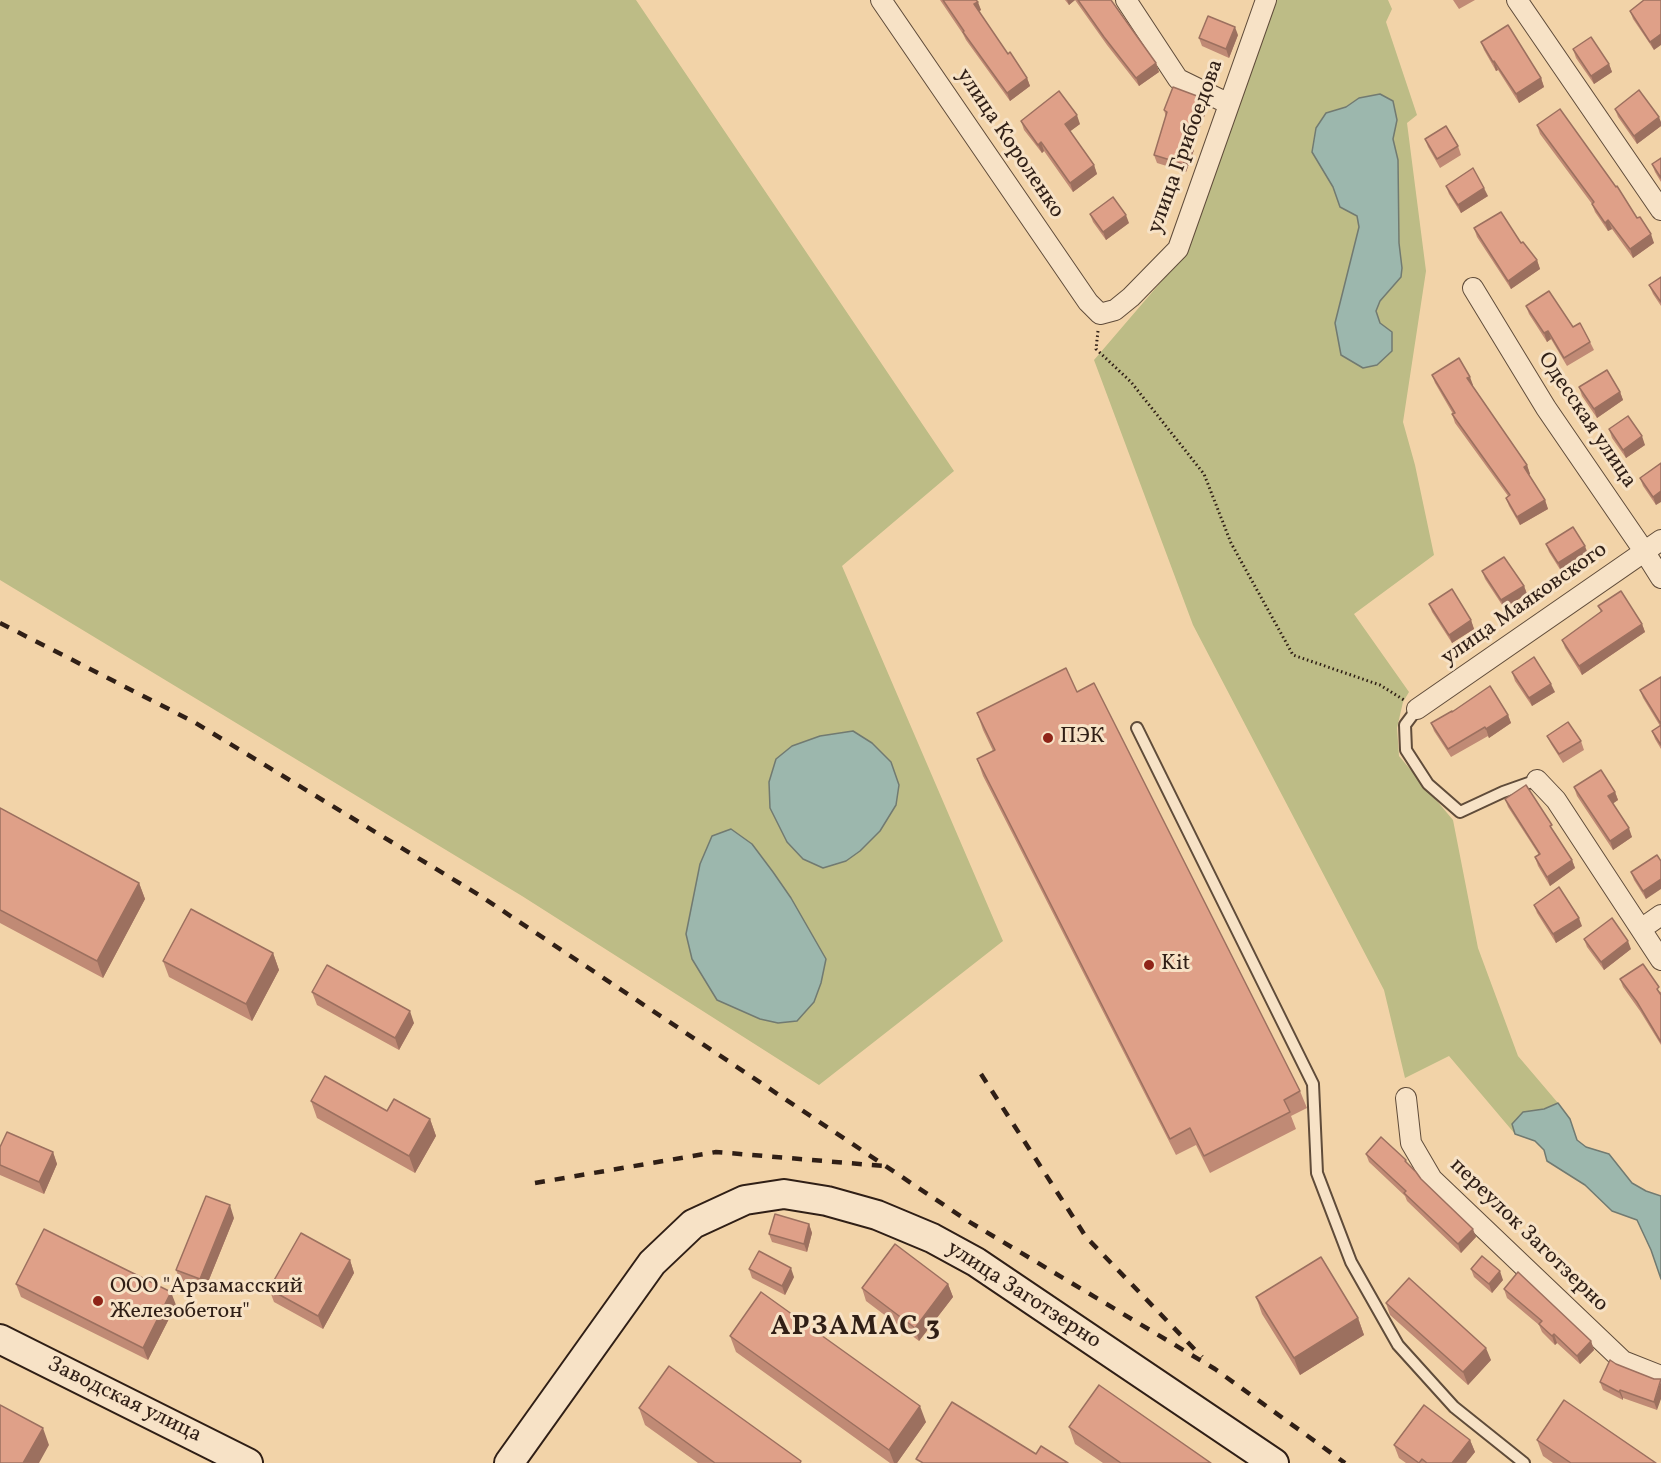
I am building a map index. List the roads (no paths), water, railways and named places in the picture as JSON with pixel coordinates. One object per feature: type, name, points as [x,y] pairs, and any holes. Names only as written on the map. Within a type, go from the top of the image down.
[{"type":"street","name":"улица Короленко","points":[[881,0],[1088,302],[1100,314]]},
{"type":"street","points":[[1126,0],[1178,79],[1229,104]]},
{"type":"street","name":"улица Грибоедова","points":[[1100,314],[1115,310],[1131,297],[1178,249],[1266,0]]},
{"type":"street","points":[[1517,0],[1661,210]]},
{"type":"street","name":"Одесская улица","points":[[1473,288],[1546,408],[1661,578]]},
{"type":"street","name":"улица Маяковского","points":[[1417,709],[1661,540]]},
{"type":"street","points":[[1537,780],[1556,800],[1661,960]]},
{"type":"street","points":[[1641,929],[1661,915]]},
{"type":"street","name":"переулок Заготзерно","points":[[1406,1098],[1411,1143],[1432,1179],[1623,1361],[1661,1376]]},
{"type":"street","name":"улица Заготзерно","points":[[509,1463],[652,1263],[693,1224],[745,1200],[784,1194],[827,1201],[878,1215],[932,1238],[976,1262],[1274,1463]]},
{"type":"street","name":"Заводская улица","points":[[0,1340],[248,1463]]},
{"type":"lane","points":[[1417,709],[1405,726],[1406,750],[1428,784],[1460,812],[1503,792],[1537,780]]},
{"type":"lane","points":[[1137,728],[1313,1084],[1317,1173],[1351,1262],[1398,1345],[1454,1407],[1524,1463]]},
{"type":"railway","points":[[0,623],[194,722],[479,895],[968,1221],[1215,1369],[1345,1463]]},
{"type":"railway","points":[[981,1074],[1086,1237],[1202,1357]]},
{"type":"railway","points":[[535,1183],[716,1152],[884,1166]]},
{"type":"place","name":"ПЭК","points":[[1048,738]]},
{"type":"place","name":"Kit","points":[[1149,965]]},
{"type":"place","name":"ООО \"Арзамасский Железобетон\"","points":[[98,1301]]},
{"type":"district","name":"АРЗАМАС 3","points":[[856,1329]]}]
